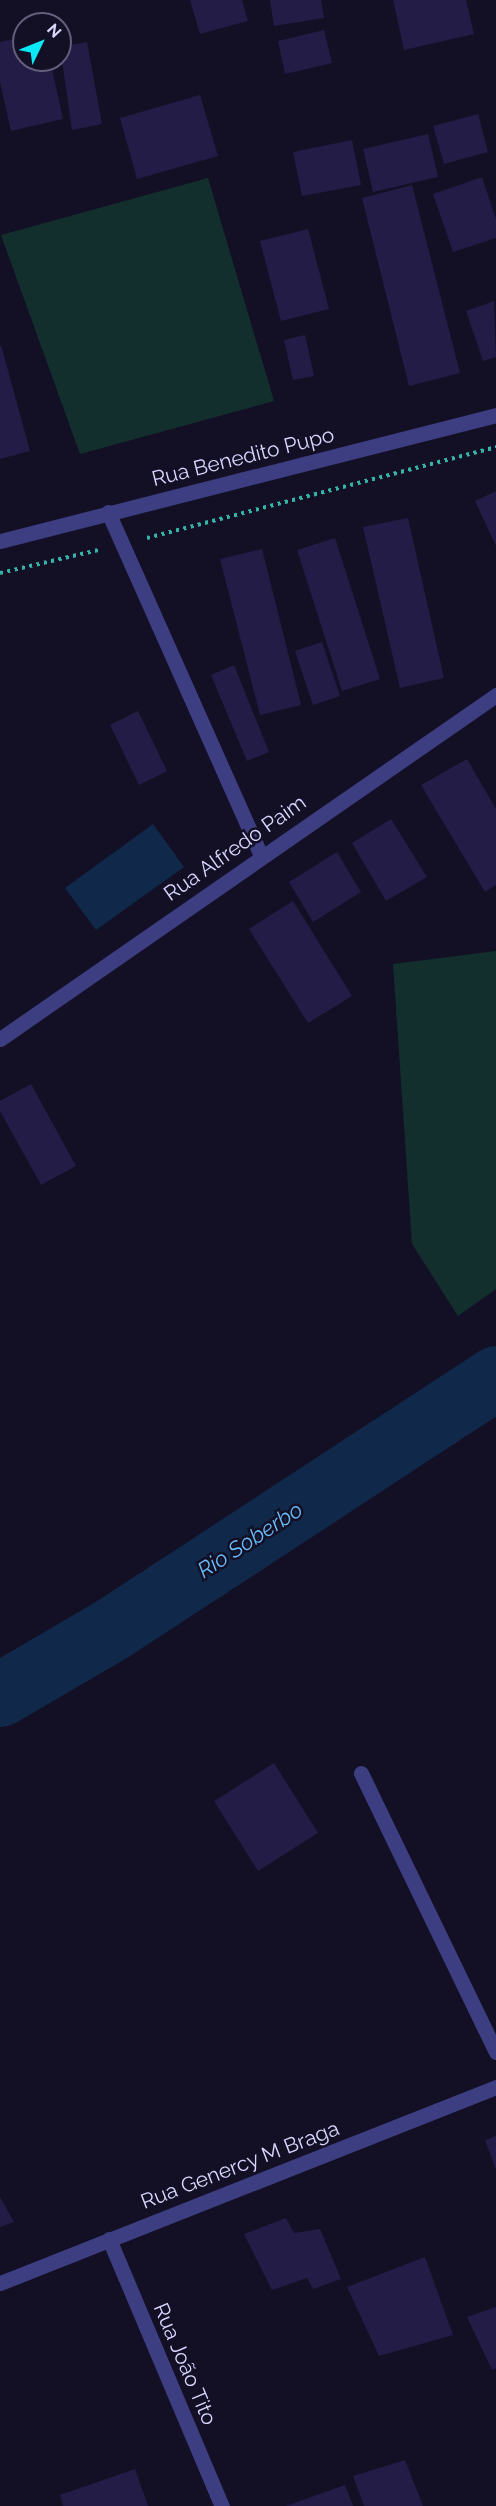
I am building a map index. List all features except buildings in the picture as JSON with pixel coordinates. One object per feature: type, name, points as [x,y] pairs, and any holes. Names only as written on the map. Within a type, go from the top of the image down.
[{"type":"street","name":"Rua Benedito Pupo","points":[[0,541],[496,415]]},
{"type":"street","points":[[108,512],[261,855]]},
{"type":"street","name":"Rua Alfredo Paim","points":[[0,1039],[261,855],[496,695]]},
{"type":"street","points":[[361,1773],[496,2052]]},
{"type":"street","name":"Rua Genercy M Braga","points":[[0,2283],[496,2086]]},
{"type":"street","name":"Rua João Tito","points":[[110,2239],[222,2506]]},
{"type":"path","points":[[0,573],[123,545],[496,447]]},
{"type":"green space","points":[[208,178],[274,401],[80,454],[1,235]]},
{"type":"green space","points":[[496,951],[496,1289],[458,1316],[412,1244],[393,964]]},
{"type":"water","points":[[153,824],[184,867],[96,930],[65,888]]},
{"type":"waterway","name":"Rio Soberbo","points":[[0,1695],[113,1629],[496,1378]]}]
